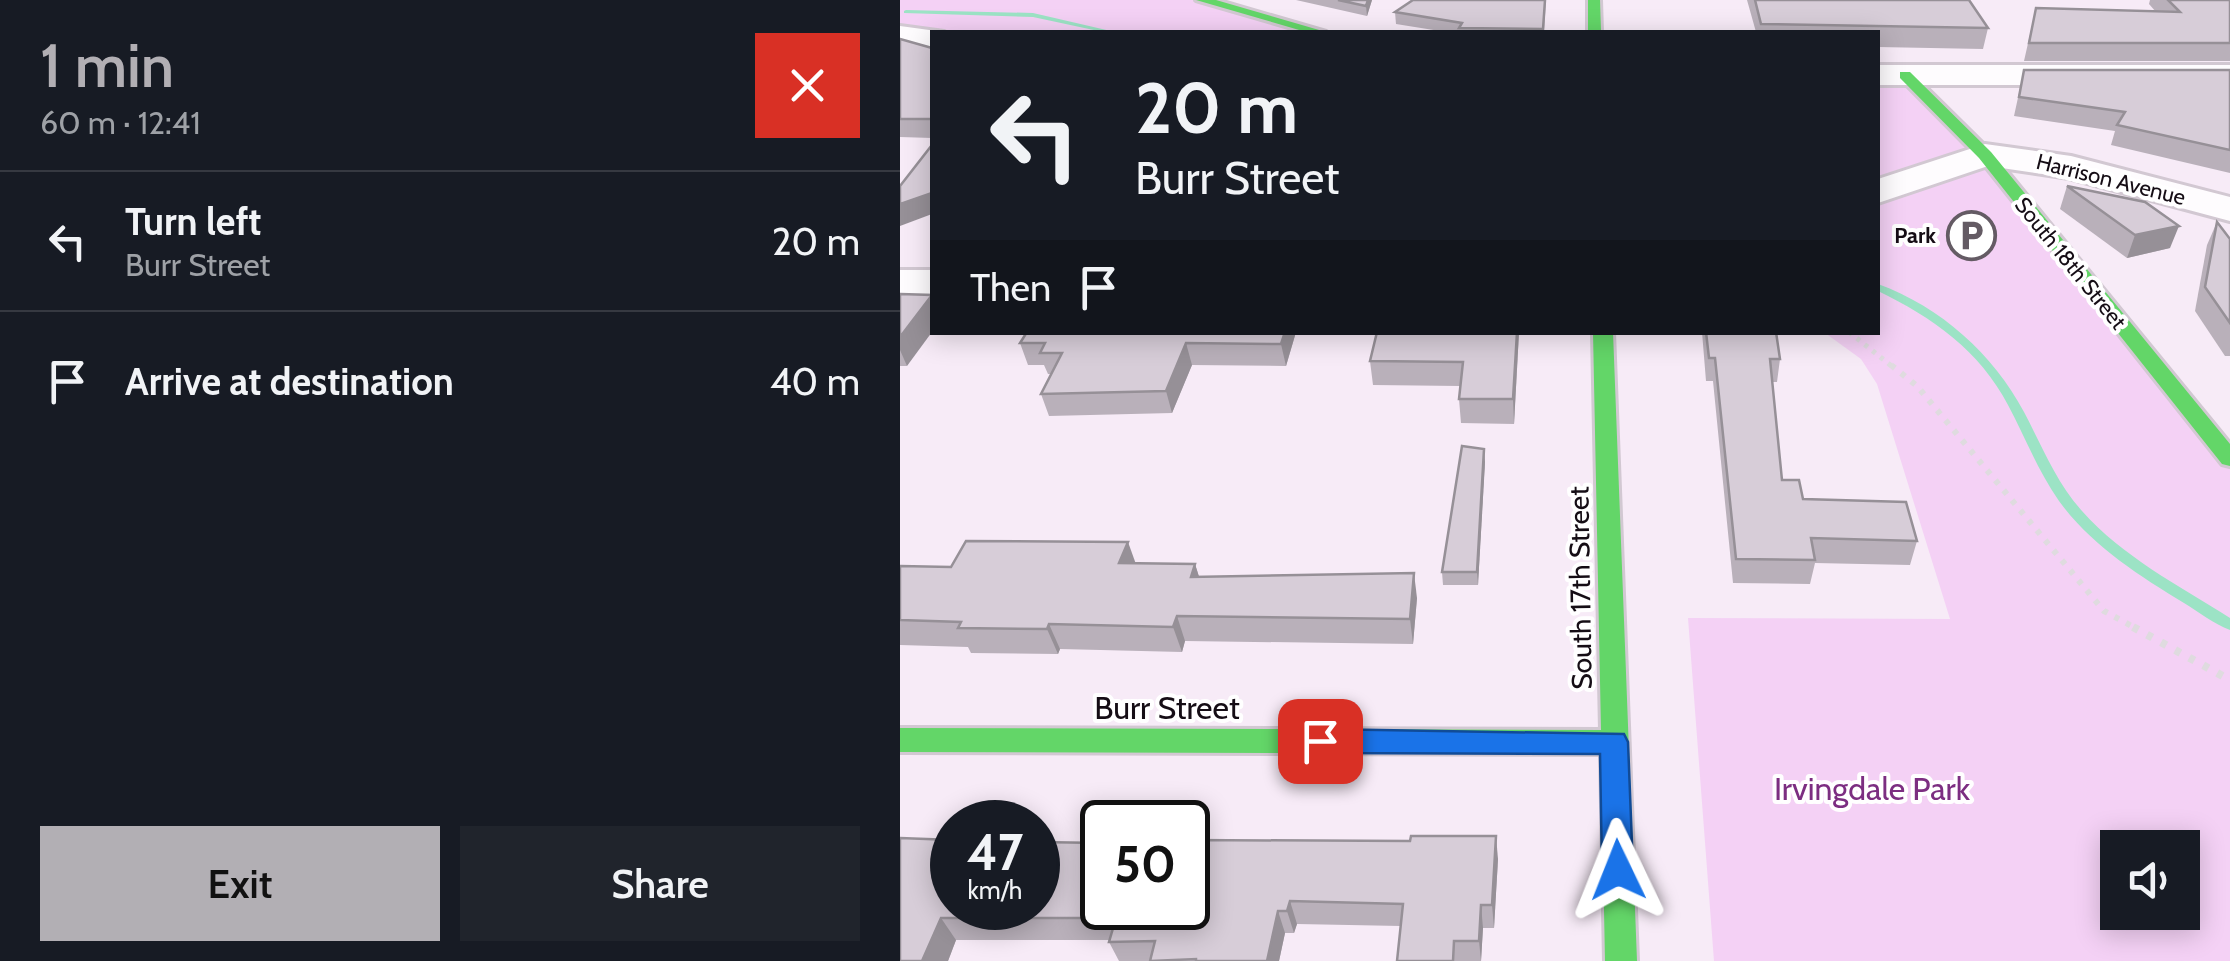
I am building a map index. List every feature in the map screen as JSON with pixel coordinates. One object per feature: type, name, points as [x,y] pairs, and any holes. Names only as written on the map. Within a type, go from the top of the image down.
[{"type":"street","points":[[1202,0],[1313,30]]},
{"type":"street","points":[[1594,0],[1595,30]]},
{"type":"street","points":[[900,35],[930,38]]},
{"type":"street","points":[[1891,74],[2230,76]]},
{"type":"street","name":"South 18th Street","points":[[1891,74],[1984,155],[2230,459]]},
{"type":"street","name":"Harrison Avenue","points":[[1880,191],[1984,155],[2072,167],[2230,209]]},
{"type":"street","points":[[900,283],[930,283]]},
{"type":"street","name":"South 17th Street","points":[[1603,335],[1620,961]]},
{"type":"street","name":"Burr Street","points":[[900,740],[1614,742]]},
{"type":"path","points":[[1853,335],[1917,386],[1978,465],[2104,612],[2230,680]]},
{"type":"green space","points":[[900,0],[1202,0],[1312,30],[930,30],[930,38],[900,35]]},
{"type":"green space","name":"Irvingdale Park","points":[[1880,75],[1905,75],[2230,459],[2230,961],[1714,961],[1688,618],[1950,619],[1877,384],[1861,359],[1828,335],[1880,335]]},
{"type":"building","points":[[1338,0],[1368,0],[1366,6]]},
{"type":"building","points":[[1413,0],[1545,0],[1543,29],[1459,28],[1462,23],[1395,12]]},
{"type":"building","points":[[1755,0],[1969,0],[1988,28],[1761,24]]},
{"type":"building","points":[[2168,0],[2230,0],[2230,43],[2029,43],[2036,8],[2180,12]]},
{"type":"building","points":[[900,39],[930,47],[930,119],[900,119]]},
{"type":"building","points":[[2024,70],[2230,70],[2230,150],[2117,125],[2125,112],[2019,97]]},
{"type":"building","points":[[930,148],[930,194],[900,204],[900,186]]},
{"type":"building","points":[[2067,186],[2145,202],[2179,226],[2135,235]]},
{"type":"building","points":[[2217,222],[2230,239],[2230,323],[2205,287]]},
{"type":"building","points":[[900,294],[930,295],[930,298],[900,337]]},
{"type":"building","points":[[1025,335],[1284,335],[1281,344],[1186,343],[1166,391],[1041,394],[1062,353],[1040,353],[1045,343],[1020,343]]},
{"type":"building","points":[[1376,335],[1517,335],[1513,399],[1459,399],[1463,362],[1370,361]]},
{"type":"building","points":[[1706,335],[1776,335],[1780,359],[1770,359],[1782,480],[1799,480],[1803,499],[1906,502],[1917,541],[1811,538],[1815,560],[1736,559],[1715,358],[1709,358]]},
{"type":"building","points":[[1462,446],[1484,449],[1477,572],[1442,572]]},
{"type":"building","points":[[966,541],[1128,542],[1119,563],[1195,564],[1191,577],[1414,573],[1410,619],[1177,616],[1173,627],[1049,624],[1047,629],[958,628],[961,622],[900,620],[900,566],[951,567]]},
{"type":"building","points":[[1411,836],[1496,836],[1492,905],[1481,905],[1479,941],[1454,941],[1453,961],[1397,961],[1403,904],[1290,901],[1287,911],[1278,911],[1267,961],[1150,961],[1155,941],[1109,942],[1112,930],[1210,930],[1210,840],[1410,841]]},
{"type":"building","points":[[900,838],[930,839],[930,930],[936,930],[922,961],[900,961]]},
{"type":"building","points":[[1060,842],[1080,843],[1080,918],[1060,918]]},
{"type":"waterway","points":[[906,12],[1033,15],[1102,30]]},
{"type":"waterway","points":[[1880,288],[1930,316],[1979,355],[2012,402],[2064,498],[2092,530],[2148,574],[2230,625]]},
{"type":"traffic: fast","points":[[1202,0],[1312,30]]},
{"type":"traffic: fast","points":[[1594,0],[1595,30]]},
{"type":"traffic: fast","points":[[1905,75],[1985,155],[2230,459]]},
{"type":"traffic: fast","points":[[1603,335],[1621,961]]},
{"type":"traffic: fast","points":[[900,740],[1614,742]]},
{"type":"place","name":"Park","points":[[1971,235]]},
{"type":"route","points":[[1320,741],[1614,742],[1618,870]]}]
